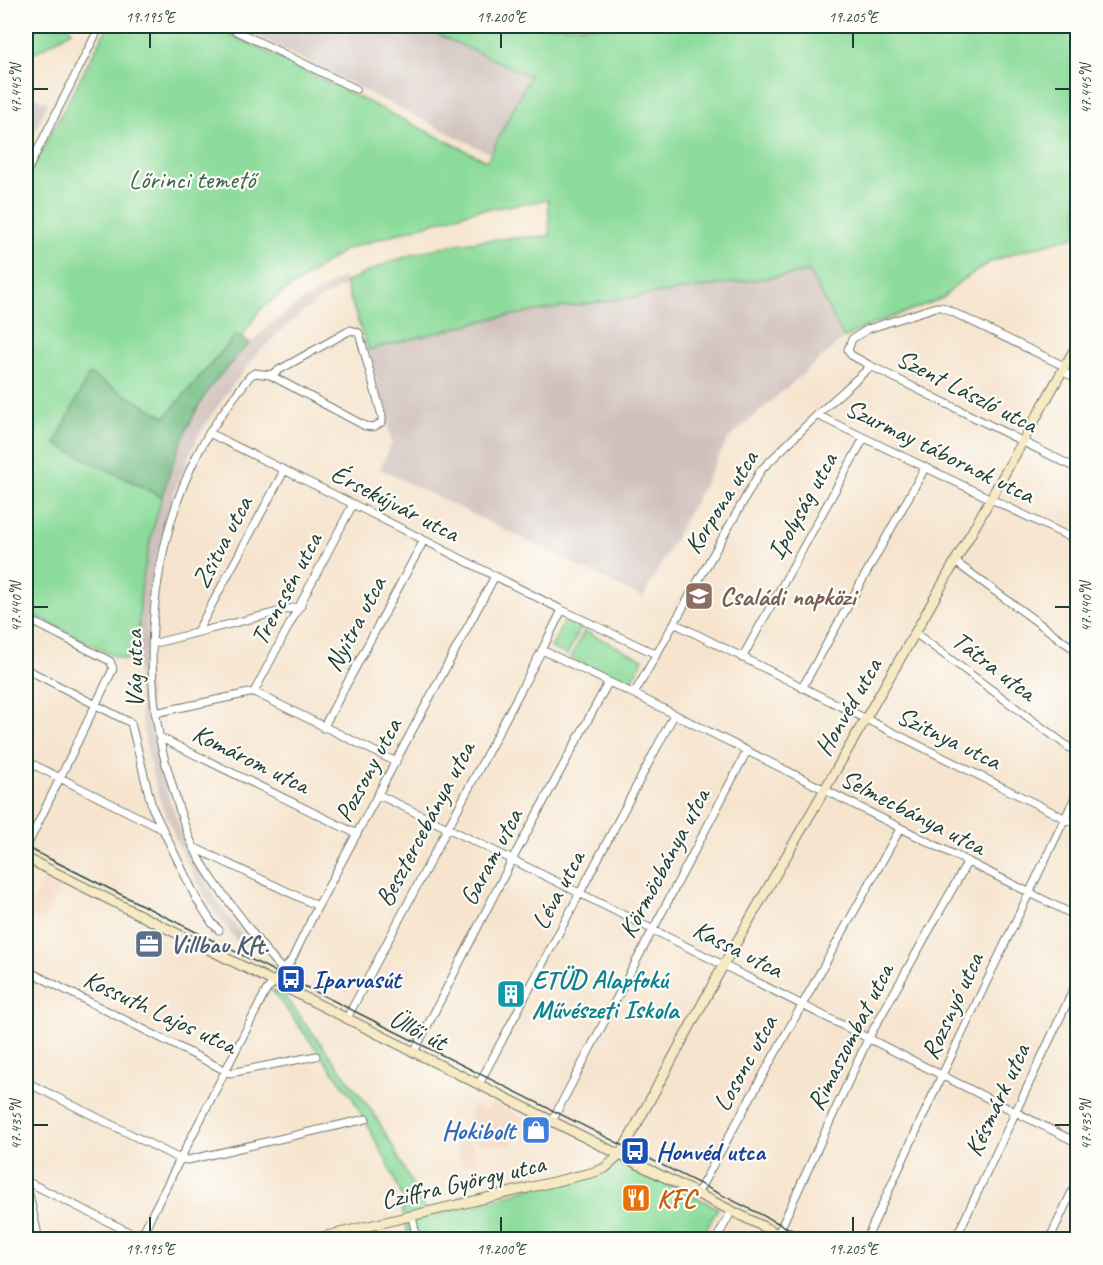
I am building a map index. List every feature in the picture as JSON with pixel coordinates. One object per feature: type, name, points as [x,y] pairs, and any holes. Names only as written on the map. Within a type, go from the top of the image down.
[{"type":"street","points":[[26,173],[100,26]]},
{"type":"street","points":[[226,26],[356,89]]},
{"type":"street","name":"Szent László utca","points":[[1063,369],[952,311],[936,307],[868,328],[852,339],[848,350],[851,355],[871,366],[1077,469]]},
{"type":"street","points":[[356,331],[359,333],[382,422],[374,428],[365,426],[270,375],[347,332],[356,331]]},
{"type":"street","name":"Honvéd utca","points":[[620,1155],[724,964],[915,633],[1077,342]]},
{"type":"street","name":"Korpona utca","points":[[634,694],[754,479],[766,462],[871,366]]},
{"type":"street","points":[[1063,369],[1077,379]]},
{"type":"street","name":"Vág utca","points":[[270,375],[255,373],[250,376],[209,433],[196,456],[169,530],[155,596],[152,644],[155,713],[159,737],[184,824],[193,846],[215,883],[268,954],[282,969]]},
{"type":"street","name":"Szurmay tábornok utca","points":[[817,415],[1077,541]]},
{"type":"street","name":"Érsekújvár utca","points":[[209,433],[562,610],[656,654]]},
{"type":"street","name":"Ipolyság utca","points":[[742,658],[864,438]]},
{"type":"street","points":[[802,688],[925,468]]},
{"type":"street","name":"Zsitva utca","points":[[197,632],[284,471]]},
{"type":"street","name":"Trencsén utca","points":[[254,692],[353,504]]},
{"type":"street","name":"Nyitra utca","points":[[323,728],[424,540]]},
{"type":"street","points":[[954,561],[1077,652]]},
{"type":"street","name":"Pozsony utca","points":[[139,1238],[266,991],[291,961],[318,906],[495,576]]},
{"type":"street","points":[[152,644],[301,606]]},
{"type":"street","name":"Besztercebánya utca","points":[[347,1018],[562,610]]},
{"type":"street","points":[[26,618],[110,661],[113,665],[97,705],[26,848]]},
{"type":"street","name":"Szitnya utca","points":[[674,623],[1077,825]]},
{"type":"street","name":"Tátra utca","points":[[915,633],[1077,754]]},
{"type":"street","name":"Selmecbánya utca","points":[[542,650],[1077,917]]},
{"type":"street","points":[[26,669],[97,705]]},
{"type":"street","name":"Garam utca","points":[[414,1052],[512,861],[608,682]]},
{"type":"street","points":[[155,713],[254,692],[396,762]]},
{"type":"street","name":"Vág utca","points":[[97,705],[131,723],[149,796],[161,828],[196,898],[219,930]]},
{"type":"street","name":"Léva utca","points":[[479,1084],[674,716]]},
{"type":"street","name":"Komárom utca","points":[[159,737],[357,834]]},
{"type":"street","name":"Körmöcbánya utca","points":[[552,1121],[747,751]]},
{"type":"street","points":[[26,761],[161,828]]},
{"type":"street","name":"Rozsnyó utca","points":[[866,1239],[1077,791]]},
{"type":"street","name":"Kassa utca","points":[[379,795],[724,964],[800,1005],[1077,1143]]},
{"type":"street","name":"Losonc utca","points":[[698,1192],[800,1005],[900,829]]},
{"type":"street","points":[[193,846],[318,906]]},
{"type":"street","name":"Üllői út","points":[[26,858],[698,1192],[785,1238]]},
{"type":"street","name":"Rimaszombat utca","points":[[785,1238],[868,1039],[967,863]]},
{"type":"street","name":"Kossuth Lajos utca","points":[[26,970],[230,1073],[316,1056]]},
{"type":"street","name":"Késmárk utca","points":[[955,1239],[1077,980]]},
{"type":"street","points":[[26,1082],[180,1159],[188,1160],[366,1119]]},
{"type":"street","name":"Cziffra György utca","points":[[310,1239],[595,1173],[620,1155]]},
{"type":"street","points":[[1049,1239],[1077,1179]]},
{"type":"street","points":[[26,1181],[139,1238]]},
{"type":"street","points":[[26,1181],[39,1239]]},
{"type":"street","points":[[716,1239],[732,1210]]},
{"type":"street","points":[[412,1216],[417,1239]]},
{"type":"shaded area","points":[[235,26],[427,26],[426,29],[530,76],[491,154]]},
{"type":"shaded area","points":[[26,92],[48,103],[26,149]]},
{"type":"shaded area","points":[[809,272],[844,338],[728,439],[643,598],[380,469],[392,443],[368,350],[490,319]]},
{"type":"shaded area","points":[[343,277],[346,285],[319,300],[289,323],[259,352],[225,395],[199,434],[175,490],[154,567],[147,623],[147,663],[151,725],[159,763],[185,840],[215,897],[249,945],[236,941],[208,902],[179,847],[159,797],[148,756],[140,710],[137,663],[141,587],[151,536],[162,497],[185,433],[201,402],[222,374],[267,327],[298,304]]},
{"type":"shaded area","points":[[44,880],[61,889],[43,924],[26,915]]},
{"type":"shaded area","points":[[490,1101],[524,1118],[510,1146],[471,1142],[475,1161],[461,1165],[454,1140],[458,1140],[474,1105],[486,1110]]},
{"type":"green space","points":[[26,26],[69,26],[72,31],[26,58]]},
{"type":"green space","name":"Lőrinci temető","points":[[108,26],[214,26],[487,161],[530,76],[425,29],[427,26],[1077,26],[1077,236],[990,262],[958,283],[943,298],[863,328],[844,338],[809,272],[490,319],[368,350],[345,283],[396,260],[444,246],[495,239],[550,236],[548,200],[473,211],[346,249],[258,312],[241,338],[236,335],[165,417],[56,444],[162,497],[151,536],[141,587],[137,663],[114,656],[26,611],[26,181]]},
{"type":"green space","points":[[236,335],[250,343],[219,376],[194,414],[162,497],[55,444],[89,374],[165,417]]},
{"type":"green space","points":[[566,617],[582,625],[567,655],[551,648]]},
{"type":"green space","points":[[584,631],[643,659],[630,686],[571,658]]},
{"type":"green space","points":[[272,990],[283,994],[374,1114],[428,1216],[473,1207],[547,1182],[591,1171],[615,1157],[718,1208],[701,1239],[409,1239],[402,1209],[407,1208],[386,1160],[352,1097]]},
{"type":"tram line","points":[[26,847],[812,1240]]},
{"type":"place","name":"Családi napközi","points":[[699,596]]},
{"type":"place","name":"Villbau Kft.","points":[[149,944]]},
{"type":"place","name":"Iparvasút","points":[[291,979]]},
{"type":"place","name":"ETÜD Alapfokú Művészeti Iskola","points":[[511,994]]},
{"type":"place","name":"Hokibolt","points":[[536,1130]]},
{"type":"place","name":"Honvéd utca","points":[[635,1151]]},
{"type":"place","name":"KFC","points":[[636,1198]]}]
